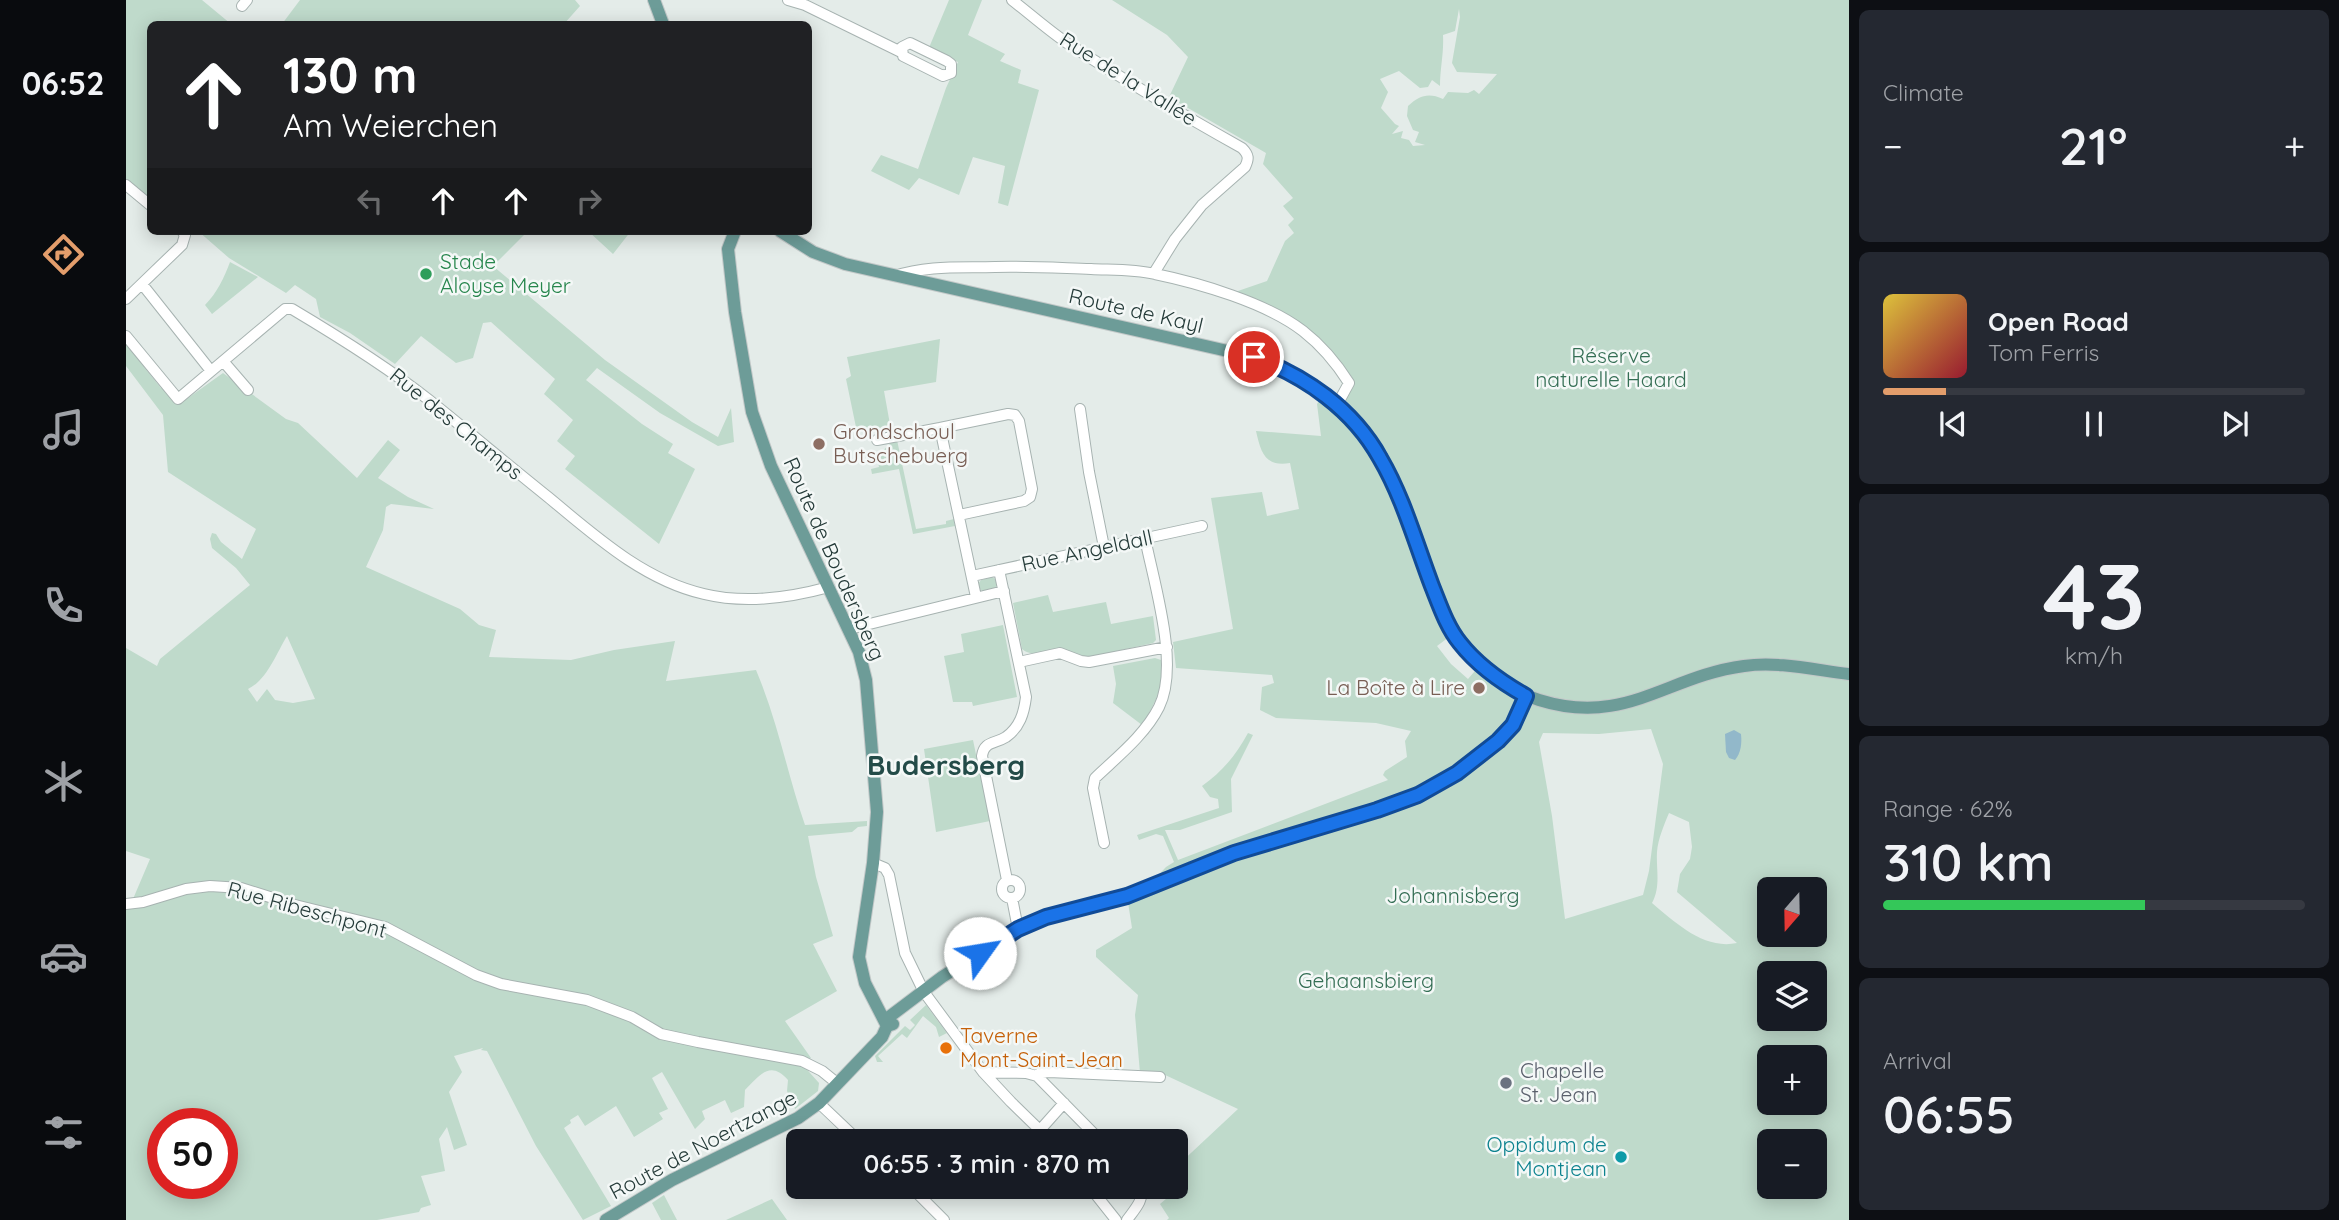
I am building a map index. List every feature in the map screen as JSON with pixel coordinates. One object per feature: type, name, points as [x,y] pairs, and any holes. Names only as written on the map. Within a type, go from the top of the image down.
[{"type":"main road","points":[[654,0],[662,21]]},
{"type":"main road","points":[[728,249],[729,235]]},
{"type":"main road","name":"Route de Boudersberg","points":[[733,235],[728,249],[735,312],[752,412],[771,466],[859,652],[866,680],[877,812],[873,863],[859,957],[865,983],[886,1023]]},
{"type":"main road","name":"Route de Kayl","points":[[785,235],[826,258],[895,276],[1254,357],[1315,387],[1359,428],[1380,457],[1439,606],[1453,633],[1490,673],[1526,696],[1555,704],[1593,708],[1640,700],[1700,676],[1745,666],[1773,665],[1849,674]]},
{"type":"main road","name":"Route de Noertzange","points":[[606,1220],[672,1180],[774,1132],[819,1103],[882,1037],[886,1023],[903,1018],[918,1003],[924,992],[942,977],[1018,929],[1046,917],[1127,896],[1234,853],[1418,795],[1457,773],[1498,741],[1513,725],[1526,696]]},
{"type":"street","points":[[788,0],[805,5],[901,52]]},
{"type":"street","name":"Rue de la Vallée","points":[[1012,0],[1111,72],[1247,153],[1245,167],[1202,205],[1175,239],[1154,273]]},
{"type":"street","points":[[126,185],[147,202]]},
{"type":"street","points":[[126,299],[183,245],[185,235]]},
{"type":"street","points":[[895,276],[914,269],[1020,266],[1154,273],[1257,306],[1303,330],[1319,345],[1349,383],[1337,405]]},
{"type":"street","points":[[142,284],[211,371]]},
{"type":"street","name":"Rue des Champs","points":[[126,337],[178,399],[285,309],[292,309],[397,375],[589,531],[643,568],[694,592],[737,599],[802,595],[829,587]]},
{"type":"street","points":[[223,361],[248,390]]},
{"type":"street","points":[[1080,409],[1104,547]]},
{"type":"street","points":[[877,440],[1014,415],[1018,421],[1032,489],[1030,497],[1024,501],[958,514]]},
{"type":"street","points":[[940,428],[976,597]]},
{"type":"street","name":"Rue Angeldall","points":[[972,576],[1202,526]]},
{"type":"street","points":[[1104,843],[1093,788],[1095,778],[1146,728],[1159,708],[1167,683],[1167,647],[1145,538]]},
{"type":"street","points":[[999,570],[1026,697],[1024,713],[1017,727],[1005,737],[988,743],[983,748],[982,756],[1007,880],[1001,891],[1003,895],[1012,898],[1018,929]]},
{"type":"street","name":"Rue Angeldall","points":[[849,629],[1004,591]]},
{"type":"street","points":[[1019,662],[1060,653],[1081,662],[1089,662],[1167,647]]},
{"type":"street","points":[[873,863],[885,868],[889,875],[905,953],[924,992],[984,1072],[1039,1129]]},
{"type":"street","name":"Rue Ribeschpont","points":[[126,904],[143,902],[186,889],[210,886],[241,888],[295,905],[365,920],[385,927],[476,975],[501,984],[587,1000],[623,1012],[661,1034],[802,1061],[822,1071],[838,1084]]},
{"type":"street","points":[[984,1072],[1026,1073],[1037,1076],[1089,1129]]},
{"type":"street","points":[[1037,1076],[1049,1072],[1160,1077]]},
{"type":"street","points":[[819,1103],[846,1129]]},
{"type":"street","points":[[1041,1129],[1064,1103]]},
{"type":"street","points":[[923,1199],[944,1220]]},
{"type":"street","points":[[1099,1199],[1116,1220]]},
{"type":"street","points":[[1127,1220],[1141,1199]]},
{"type":"green space","points":[[126,0],[202,0],[227,21],[147,21],[147,196],[126,179]]},
{"type":"green space","points":[[300,0],[575,0],[580,6],[567,21],[284,21]]},
{"type":"green space","points":[[949,0],[982,0],[968,35],[1005,54],[1000,61],[1021,70],[1018,83],[1039,90],[1008,206],[998,203],[1005,166],[973,157],[959,195],[919,178],[909,190],[871,171],[881,155],[918,169],[946,88],[958,62],[928,50]]},
{"type":"green space","points":[[1112,0],[1849,0],[1849,1220],[1167,1220],[1169,1218],[1160,1204],[1166,1199],[1188,1199],[1188,1156],[1238,1109],[1163,1074],[1140,1073],[1135,1015],[1138,995],[1096,957],[1096,950],[1132,928],[1127,896],[1144,890],[1174,862],[1163,836],[1156,834],[1139,840],[1137,835],[1219,808],[1218,799],[1210,797],[1202,786],[1228,762],[1248,733],[1253,735],[1231,779],[1232,812],[1180,830],[1165,830],[1178,860],[1388,780],[1383,775],[1385,771],[1407,757],[1405,741],[1411,731],[1376,723],[1276,718],[1260,710],[1262,687],[1274,683],[1272,675],[1176,668],[1173,642],[1233,629],[1211,498],[1262,492],[1267,516],[1299,509],[1290,463],[1275,463],[1266,457],[1256,431],[1321,436],[1317,404],[1320,399],[1333,410],[1352,377],[1322,343],[1235,292],[1267,281],[1285,241],[1294,233],[1288,225],[1294,219],[1283,206],[1293,198],[1263,164],[1266,153],[1169,97],[1188,57],[1167,35]],"holes":[[[1459,9],[1452,63],[1457,72],[1497,74],[1479,94],[1474,90],[1468,93],[1448,92],[1443,99],[1424,96],[1408,106],[1407,116],[1413,130],[1419,132],[1415,142],[1425,145],[1413,146],[1409,140],[1401,138],[1403,131],[1392,134],[1399,126],[1381,108],[1388,92],[1380,79],[1399,71],[1420,88],[1428,87],[1432,80],[1440,86],[1443,35],[1455,31]],[[1453,634],[1480,665],[1468,679],[1451,664],[1437,646]],[[1651,729],[1663,764],[1649,871],[1643,895],[1565,919],[1552,816],[1539,742],[1543,733],[1599,734]],[[1669,813],[1689,822],[1692,847],[1690,859],[1680,874],[1677,892],[1737,943],[1713,943],[1702,939],[1652,903],[1657,884],[1658,847]]]},
{"type":"green space","points":[[203,235],[524,235],[493,266],[605,360],[692,422],[718,437],[731,408],[734,442],[718,446],[660,413],[597,368],[586,380],[642,424],[673,444],[668,453],[695,469],[659,544],[565,469],[575,456],[557,441],[573,420],[544,394],[555,379],[491,322],[483,323],[473,358],[456,363],[421,336],[395,364],[350,333],[320,317],[316,299],[295,285],[286,293],[229,258]]},
{"type":"green space","points":[[592,235],[628,235],[613,254]]},
{"type":"green space","points":[[230,262],[258,277],[212,314],[205,305],[220,285]]},
{"type":"green space","points":[[940,339],[936,382],[884,391],[891,430],[874,428],[857,432],[846,379],[851,376],[847,357]]},
{"type":"green space","points":[[126,345],[144,363],[144,367],[161,388],[169,389],[181,403],[223,373],[286,419],[298,423],[357,478],[388,440],[400,450],[378,478],[434,509],[391,504],[386,507],[383,530],[366,567],[460,609],[479,625],[496,630],[489,657],[571,660],[614,650],[675,641],[666,681],[756,670],[805,825],[867,821],[867,826],[858,827],[852,832],[808,836],[816,877],[833,936],[813,944],[837,991],[785,1021],[811,1058],[802,1064],[819,1083],[818,1091],[795,1109],[787,1091],[788,1080],[782,1074],[770,1070],[745,1090],[744,1107],[731,1113],[725,1100],[702,1111],[705,1119],[695,1129],[662,1072],[652,1078],[668,1109],[659,1113],[663,1119],[634,1137],[616,1106],[585,1126],[578,1115],[564,1128],[611,1206],[583,1220],[536,1146],[487,1051],[481,1050],[483,1048],[454,1056],[462,1072],[449,1092],[467,1145],[454,1150],[447,1127],[439,1139],[445,1171],[421,1176],[431,1205],[421,1208],[419,1212],[377,1220],[126,1220],[126,900],[133,899],[150,859],[126,851],[126,648],[157,666],[160,659],[250,585],[236,568],[212,548],[210,539],[212,533],[216,534],[221,542],[242,559],[256,529],[168,472],[163,415],[126,366]],"holes":[[[287,636],[315,699],[293,703],[275,700],[267,689],[257,702],[248,689],[266,673]]]},
{"type":"green space","points":[[897,440],[916,529],[946,524],[946,521],[954,519],[955,526],[913,534],[899,469],[872,474],[871,469],[879,467],[876,453],[882,452],[892,441]]},
{"type":"green space","points":[[992,577],[997,580],[995,588],[983,591],[979,589],[981,580]]},
{"type":"green space","points":[[1048,595],[1053,612],[1106,602],[1111,624],[1153,616],[1156,640],[1153,643],[1090,657],[1060,649],[1026,652],[1022,649],[1013,603]]},
{"type":"green space","points":[[1003,625],[1017,697],[973,706],[972,702],[953,702],[944,656],[964,652],[961,634]]},
{"type":"green space","points":[[1155,658],[1161,660],[1162,677],[1155,702],[1142,725],[1113,703],[1116,684],[1113,666]]},
{"type":"green space","points":[[973,740],[990,821],[936,832],[924,749]]},
{"type":"green space","points":[[926,1005],[947,1033],[939,1037],[936,1027],[923,1016],[907,1038],[902,1034],[878,1056],[883,1062],[877,1062],[875,1056],[905,1026],[910,1030],[915,1025],[910,1020]]},
{"type":"green space","points":[[664,1195],[677,1220],[661,1220],[652,1203]]},
{"type":"green space","points":[[772,1199],[787,1220],[726,1220]]},
{"type":"water","points":[[1734,730],[1741,734],[1740,751],[1735,760],[1729,758],[1726,752],[1725,734]]},
{"type":"place","name":"Stade Aloyse Meyer","points":[[426,274]]},
{"type":"place","name":"Grondschoul Butschebuerg","points":[[819,444]]},
{"type":"place","name":"La Boîte à Lire","points":[[1479,688]]},
{"type":"place","name":"Taverne Mont-Saint-Jean","points":[[946,1048]]},
{"type":"place","name":"Chapelle St. Jean","points":[[1506,1083]]},
{"type":"place","name":"Oppidum de Montjean","points":[[1621,1157]]},
{"type":"district","name":"Budersberg","points":[[946,765]]},
{"type":"route","points":[[980,953],[1018,929],[1046,917],[1127,896],[1234,853],[1418,795],[1457,773],[1498,741],[1521,712],[1526,696],[1506,685],[1481,665],[1460,643],[1445,620],[1393,485],[1380,457],[1359,428],[1315,387],[1254,357]]},
{"type":"park label","name":"Réserve naturelle Haard","points":[[1611,368]]},
{"type":"park label","name":"Johannisberg","points":[[1453,896]]},
{"type":"park label","name":"Gehaansbierg","points":[[1366,981]]}]
